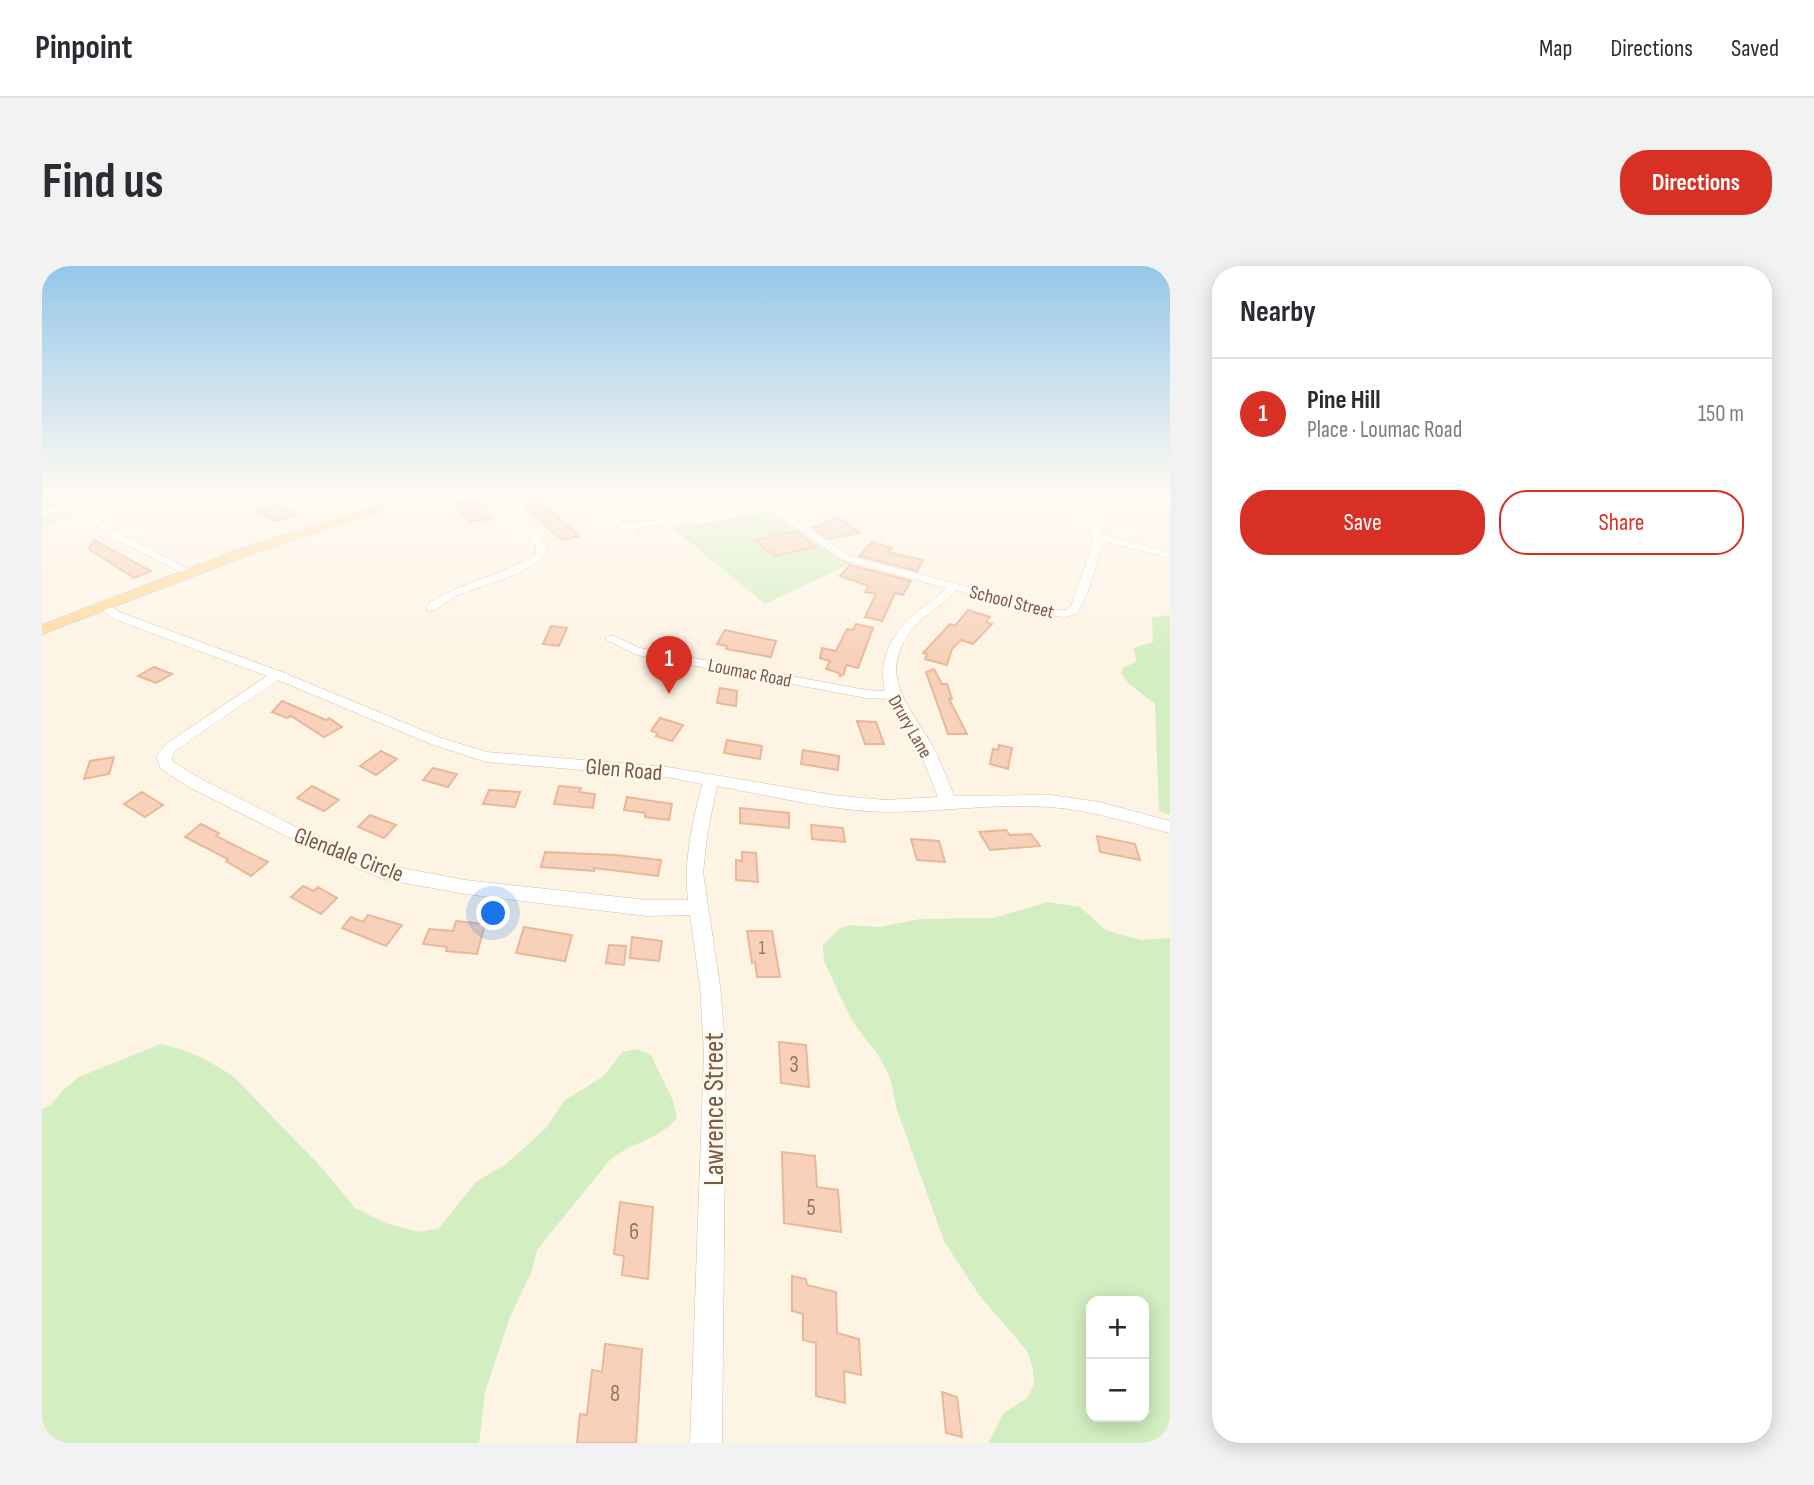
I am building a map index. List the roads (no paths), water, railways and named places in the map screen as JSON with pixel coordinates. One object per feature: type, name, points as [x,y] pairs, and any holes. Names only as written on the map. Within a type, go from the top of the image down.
[{"type":"main road","points":[[42,630],[257,548]]},
{"type":"street","points":[[141,548],[190,572]]},
{"type":"street","points":[[431,608],[449,595],[524,566],[541,555],[542,548]]},
{"type":"street","name":"School Street","points":[[830,548],[842,556],[1055,613],[1071,612],[1079,598],[1096,548]]},
{"type":"street","points":[[1143,548],[1170,555]]},
{"type":"street","name":"Drury Lane","points":[[949,804],[924,745],[891,695],[888,675],[904,633],[916,618],[944,599],[953,587]]},
{"type":"street","name":"Glen Road","points":[[102,606],[118,616],[277,675],[436,741],[477,755],[506,760],[636,768],[859,804],[885,806],[1013,800],[1060,802],[1099,808],[1170,827]]},
{"type":"street","name":"Loumac Road","points":[[611,639],[637,651],[866,694],[891,695]]},
{"type":"street","name":"Glendale Circle","points":[[277,675],[171,747],[163,758],[166,765],[195,783],[342,856],[400,877],[647,908],[697,907]]},
{"type":"street","name":"Lawrence Street","points":[[706,1443],[715,1053],[710,986],[697,907],[694,863],[711,779]]},
{"type":"place","name":"Pine Hill","points":[[669,694]]}]
